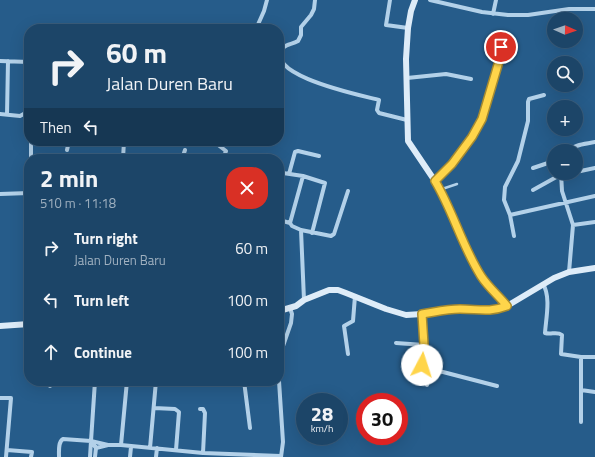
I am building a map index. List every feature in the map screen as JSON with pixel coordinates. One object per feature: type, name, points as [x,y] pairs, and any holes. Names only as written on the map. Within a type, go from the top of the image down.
[{"type":"street","points":[[258,24],[267,0]]},
{"type":"street","points":[[284,46],[298,41],[301,27],[311,15],[316,0]]},
{"type":"street","points":[[390,0],[386,25],[408,28]]},
{"type":"street","points":[[414,0],[410,11],[406,59],[406,120],[408,141],[440,190],[465,248],[481,276],[507,306]]},
{"type":"street","points":[[430,0],[492,14],[528,15],[569,10],[595,9]]},
{"type":"street","points":[[492,14],[496,0]]},
{"type":"street","points":[[435,181],[452,164],[472,137],[482,119],[500,58],[501,47]]},
{"type":"street","points":[[0,61],[24,62]]},
{"type":"street","points":[[7,115],[8,61]]},
{"type":"street","points":[[284,64],[299,75],[319,84],[379,100],[377,110],[379,113],[406,120]]},
{"type":"street","points":[[407,78],[446,74],[472,79]]},
{"type":"street","points":[[514,236],[510,215],[504,200],[505,187],[518,161],[528,121],[529,99],[544,95]]},
{"type":"street","points":[[0,114],[20,116],[24,114]]},
{"type":"street","points":[[583,144],[595,142]]},
{"type":"street","points":[[67,150],[68,146]]},
{"type":"street","points":[[220,146],[226,151],[225,154]]},
{"type":"street","points":[[183,154],[184,150]]},
{"type":"street","points":[[289,174],[295,152],[298,151],[319,156]]},
{"type":"street","points":[[533,168],[547,163]]},
{"type":"street","points":[[583,171],[595,168]]},
{"type":"street","points":[[284,174],[303,176],[324,182],[325,184],[312,233]]},
{"type":"street","points":[[290,223],[303,176]]},
{"type":"street","points":[[533,190],[550,180]]},
{"type":"street","points":[[561,180],[562,191],[572,224],[569,272]]},
{"type":"street","points":[[284,221],[290,223],[292,226],[301,230],[331,236],[334,234],[348,191]]},
{"type":"street","points":[[0,194],[24,193]]},
{"type":"street","points":[[510,215],[595,196]]},
{"type":"street","points":[[572,224],[595,222]]},
{"type":"street","points":[[301,230],[304,300]]},
{"type":"street","points":[[284,310],[296,306],[304,300],[329,290],[338,290],[355,296],[365,302],[406,315],[456,309],[487,311],[496,310],[507,306],[554,278],[569,272],[595,268]]},
{"type":"street","points":[[543,284],[547,290],[545,333],[558,333],[562,335],[561,354],[581,357],[595,357]]},
{"type":"street","points":[[348,354],[344,326],[353,321],[355,296]]},
{"type":"street","points":[[284,343],[291,323],[292,314],[290,308]]},
{"type":"street","points":[[422,314],[424,345],[422,365],[427,385]]},
{"type":"street","points":[[0,326],[24,324]]},
{"type":"street","points":[[396,343],[424,345]]},
{"type":"street","points":[[580,422],[581,357]]},
{"type":"street","points":[[424,370],[443,372],[497,386]]},
{"type":"street","points":[[90,457],[95,386]]},
{"type":"street","points":[[121,445],[127,386]]},
{"type":"street","points":[[150,448],[156,386]]},
{"type":"street","points":[[245,386],[250,428]]},
{"type":"street","points":[[59,457],[61,440],[63,439],[91,441],[108,445],[176,450],[209,455],[280,456],[283,442],[279,386]]},
{"type":"street","points":[[581,390],[595,392]]},
{"type":"street","points":[[0,398],[11,398],[6,457]]},
{"type":"street","points":[[154,408],[175,409],[179,412],[176,450]]},
{"type":"street","points":[[200,409],[205,413],[203,453]]},
{"type":"street","points":[[91,441],[96,448],[95,457]]},
{"type":"street","points":[[96,448],[108,445]]},
{"type":"street","points":[[130,457],[131,446]]},
{"type":"street","points":[[156,457],[157,448]]},
{"type":"street","points":[[7,450],[32,452],[31,457]]},
{"type":"street","points":[[183,457],[184,451]]},
{"type":"lane","points":[[440,190],[457,184]]},
{"type":"route","points":[[422,365],[424,345],[424,325],[422,314],[443,310],[462,309],[487,311],[496,310],[507,306],[481,276],[465,248],[435,181],[452,164],[472,137],[482,119],[500,58],[501,47]]}]
